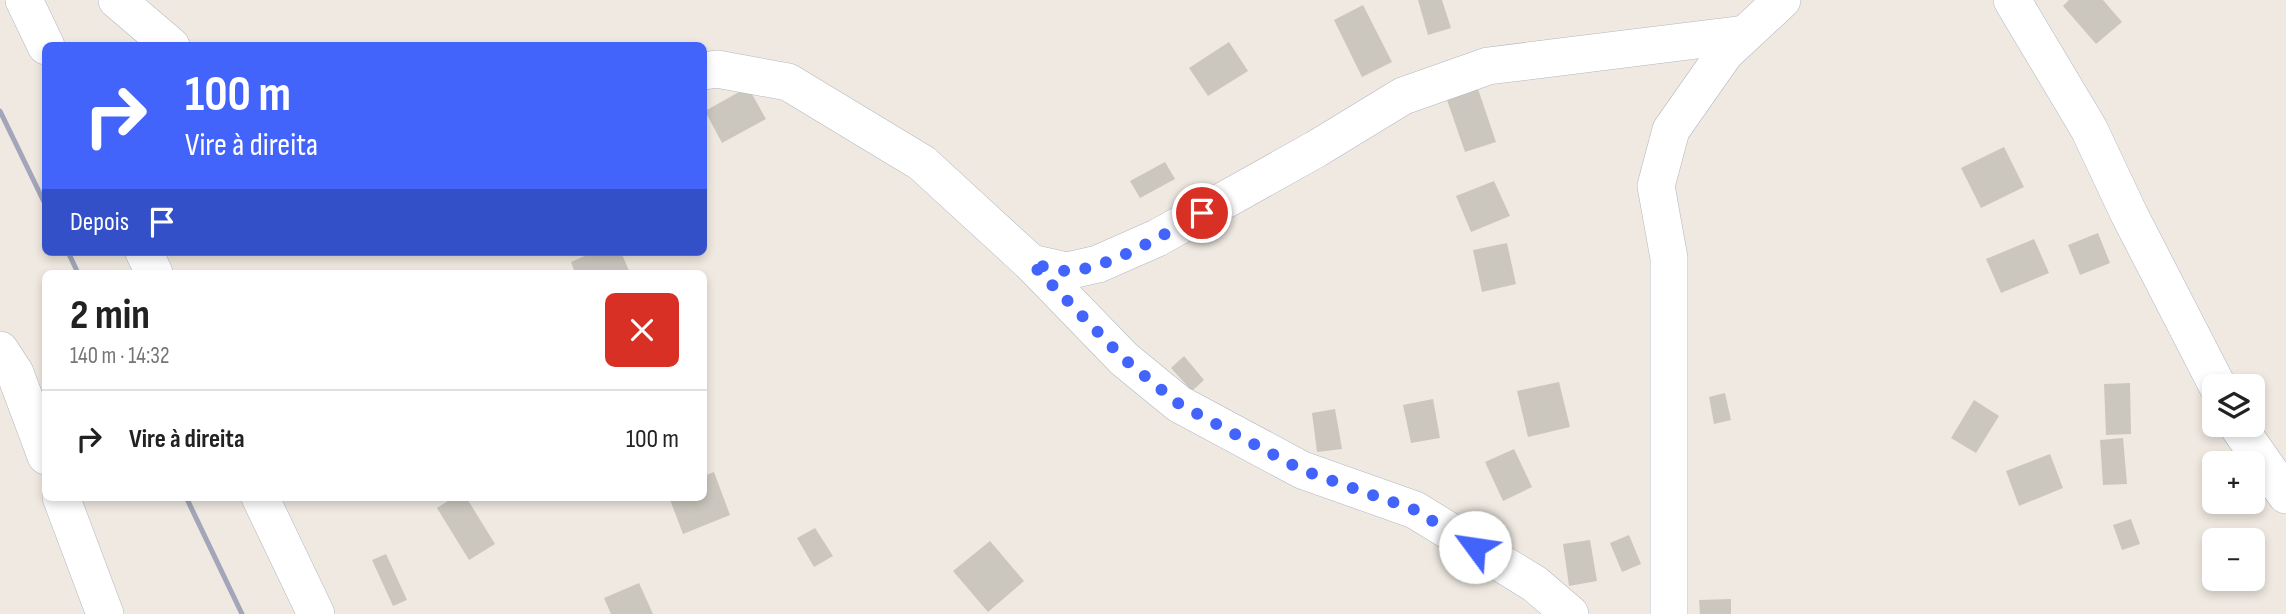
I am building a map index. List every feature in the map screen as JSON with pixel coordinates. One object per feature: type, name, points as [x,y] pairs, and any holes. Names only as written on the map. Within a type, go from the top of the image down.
[{"type":"street","points":[[24,0],[44,42]]},
{"type":"street","points":[[117,0],[166,42]]},
{"type":"street","points":[[1669,614],[1669,258],[1656,186],[1671,130],[1725,53],[1782,0]]},
{"type":"street","points":[[2012,0],[2089,129],[2129,214],[2211,374]]},
{"type":"street","points":[[1031,263],[1067,271],[1098,264],[1157,239],[1403,96],[1488,65],[1745,34]]},
{"type":"street","points":[[707,70],[717,68],[788,82],[922,163],[1031,263],[1124,359],[1179,404],[1302,470],[1415,510],[1535,584],[1570,614]]},
{"type":"street","points":[[0,350],[15,373],[42,445]]},
{"type":"street","points":[[2245,437],[2286,495]]},
{"type":"street","points":[[62,501],[104,614]]},
{"type":"street","points":[[262,501],[316,614]]},
{"type":"building","points":[[1418,0],[1442,0],[1451,28],[1428,35]]},
{"type":"building","points":[[2069,0],[2103,0],[2122,22],[2096,44],[2063,6]]},
{"type":"building","points":[[1363,5],[1392,62],[1362,77],[1334,20]]},
{"type":"building","points":[[1229,42],[1248,71],[1208,96],[1189,68]]},
{"type":"building","points":[[748,87],[766,119],[722,143],[707,110]]},
{"type":"building","points":[[1478,89],[1496,142],[1465,152],[1447,100]]},
{"type":"building","points":[[2004,147],[2024,187],[1981,208],[1961,168]]},
{"type":"building","points":[[1165,162],[1175,179],[1140,198],[1130,181]]},
{"type":"building","points":[[1494,181],[1510,216],[1471,232],[1456,196]]},
{"type":"building","points":[[2098,233],[2110,263],[2080,275],[2068,245]]},
{"type":"building","points":[[2034,239],[2049,273],[2001,293],[1986,259]]},
{"type":"building","points":[[1507,243],[1516,284],[1482,292],[1473,250]]},
{"type":"building","points":[[585,256],[623,256],[629,270],[574,270],[571,262]]},
{"type":"building","points":[[1184,356],[1204,380],[1192,391],[1171,368]]},
{"type":"building","points":[[1559,382],[1570,427],[1528,437],[1517,391]]},
{"type":"building","points":[[2130,383],[2131,434],[2106,435],[2104,384]]},
{"type":"building","points":[[1725,393],[1731,420],[1714,424],[1709,397]]},
{"type":"building","points":[[1433,399],[1440,438],[1411,443],[1403,405]]},
{"type":"building","points":[[1974,400],[1999,416],[1976,453],[1951,438]]},
{"type":"building","points":[[1335,409],[1342,449],[1317,452],[1312,413]]},
{"type":"building","points":[[2123,438],[2127,484],[2103,485],[2100,440]]},
{"type":"building","points":[[1514,449],[1532,487],[1503,501],[1485,462]]},
{"type":"building","points":[[2050,454],[2063,488],[2019,506],[2006,471]]},
{"type":"building","points":[[714,472],[730,515],[683,534],[671,501],[707,501],[707,475]]},
{"type":"building","points":[[448,501],[468,501],[495,544],[469,560],[437,508]]},
{"type":"building","points":[[2131,519],[2140,544],[2122,550],[2113,525]]},
{"type":"building","points":[[815,528],[833,556],[814,567],[797,538]]},
{"type":"building","points":[[1629,535],[1641,564],[1622,572],[1610,543]]},
{"type":"building","points":[[1590,540],[1597,581],[1569,586],[1563,544]]},
{"type":"building","points":[[990,541],[1024,581],[988,612],[953,571]]},
{"type":"building","points":[[386,554],[407,600],[393,606],[372,560]]},
{"type":"building","points":[[639,583],[653,614],[611,614],[604,598]]},
{"type":"building","points":[[1731,599],[1731,614],[1700,614],[1699,600]]},
{"type":"railway","points":[[0,111],[42,198]]},
{"type":"railway","points":[[70,256],[77,270]]},
{"type":"railway","points":[[188,501],[242,614]]},
{"type":"route","points":[[1202,213],[1157,239],[1098,264],[1067,271],[1031,263],[1124,359],[1179,404],[1302,470],[1415,510],[1475,547]]}]
